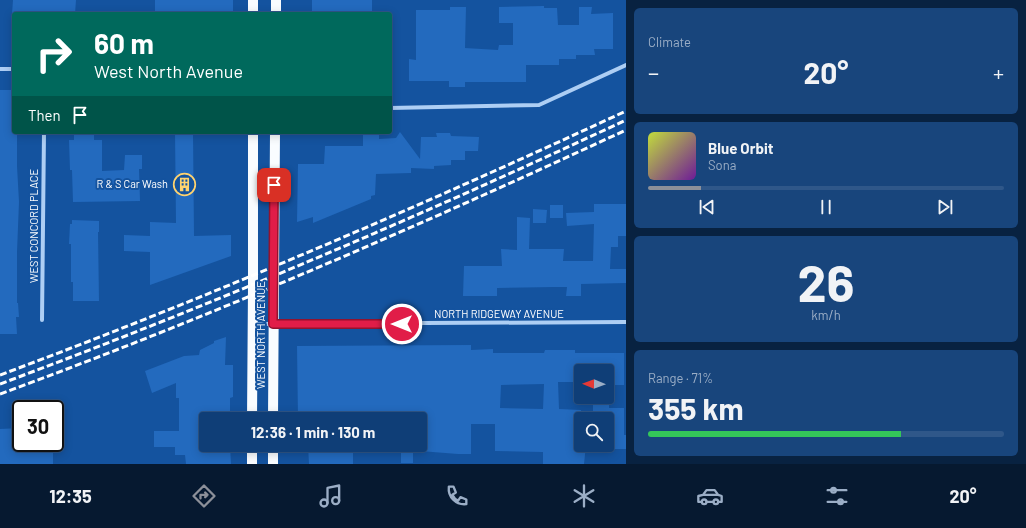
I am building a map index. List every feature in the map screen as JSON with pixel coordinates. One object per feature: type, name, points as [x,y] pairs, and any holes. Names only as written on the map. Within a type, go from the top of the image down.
[{"type":"main road","points":[[253,0],[253,12]]},
{"type":"main road","points":[[276,0],[276,12]]},
{"type":"main road","name":"WEST NORTH AVENUE","points":[[252,412],[253,134]]},
{"type":"main road","name":"WEST NORTH AVENUE","points":[[273,412],[275,134]]},
{"type":"main road","points":[[252,452],[252,464]]},
{"type":"main road","points":[[273,452],[273,464]]},
{"type":"street","points":[[392,108],[539,105],[626,65]]},
{"type":"street","points":[[0,69],[12,69]]},
{"type":"street","name":"WEST CONCORD PLACE","points":[[42,320],[44,134]]},
{"type":"street","name":"NORTH RIDGEWAY AVENUE","points":[[253,324],[626,322]]},
{"type":"building","points":[[13,0],[76,0],[75,12],[12,12]]},
{"type":"building","points":[[155,0],[233,0],[233,12],[155,12]]},
{"type":"building","points":[[312,0],[372,0],[372,12],[312,12]]},
{"type":"building","points":[[544,6],[544,8],[557,8],[558,25],[579,25],[579,7],[592,7],[591,14],[613,13],[613,49],[594,49],[595,55],[576,55],[576,59],[559,59],[559,65],[526,65],[526,82],[465,82],[465,87],[449,87],[449,81],[409,81],[409,59],[416,60],[416,10],[450,10],[450,7],[466,7],[465,48],[498,50],[499,45],[513,45],[513,23],[499,23],[499,7]]},
{"type":"building","points":[[0,90],[12,90],[12,134],[17,134],[19,202],[17,303],[19,317],[16,317],[17,334],[0,334]]},
{"type":"building","points":[[400,132],[420,159],[421,137],[437,137],[436,133],[450,133],[451,136],[479,137],[478,151],[465,151],[465,160],[451,160],[451,165],[434,166],[434,169],[411,168],[411,173],[376,174],[375,195],[371,196],[371,199],[313,223],[313,217],[297,222],[298,164],[324,164],[325,146],[363,146],[363,134],[379,134],[379,139],[396,138]]},
{"type":"building","points":[[74,134],[94,134],[94,140],[102,140],[102,171],[124,170],[125,155],[142,155],[142,169],[139,169],[140,201],[73,202],[69,140],[74,140]]},
{"type":"building","name":"R & S Car Wash","points":[[175,134],[193,134],[194,236],[231,235],[231,256],[150,285],[150,252],[124,251],[124,235],[150,236],[150,222],[176,223]]},
{"type":"building","points":[[594,204],[626,204],[626,236],[618,236],[618,247],[611,247],[610,269],[626,269],[626,283],[581,284],[581,296],[566,296],[567,287],[554,287],[497,288],[497,296],[463,296],[464,266],[502,266],[501,249],[517,250],[517,217],[530,218],[529,249],[564,249],[563,261],[593,261],[594,224],[567,226],[566,213],[594,212]]},
{"type":"building","points":[[550,205],[563,205],[563,218],[550,218]]},
{"type":"building","points":[[533,209],[547,210],[546,223],[533,223]]},
{"type":"building","points":[[72,220],[99,221],[99,301],[73,301],[73,282],[71,282],[71,244],[69,244],[70,224],[72,224]]},
{"type":"building","points":[[226,337],[225,365],[233,365],[233,397],[230,398],[230,412],[199,412],[199,452],[230,452],[231,464],[186,464],[185,455],[175,455],[175,447],[154,447],[154,431],[179,431],[179,398],[176,398],[176,383],[152,393],[145,371],[184,356],[199,355],[200,350],[214,343],[214,341]]},
{"type":"building","points":[[471,345],[471,350],[493,349],[493,353],[544,353],[545,350],[575,350],[575,353],[624,353],[624,385],[614,385],[614,364],[574,364],[574,382],[558,382],[559,409],[581,410],[581,412],[574,412],[574,452],[585,452],[584,464],[543,464],[543,452],[495,451],[495,424],[471,424],[471,454],[458,454],[427,452],[427,412],[298,412],[297,346]],"holes":[[[544,384],[543,409],[500,408],[501,385]]]},
{"type":"building","points":[[593,404],[609,404],[609,408],[624,408],[624,435],[626,435],[626,449],[614,449],[614,412],[593,412]]},
{"type":"building","points":[[12,428],[12,452],[53,452],[53,464],[0,464],[0,429]]},
{"type":"building","points":[[308,452],[353,452],[353,464],[309,464]]},
{"type":"building","points":[[401,452],[413,452],[413,463],[401,463]]},
{"type":"railway","points":[[0,375],[158,314],[316,249],[472,181],[626,111]]},
{"type":"railway","points":[[0,384],[158,323],[316,258],[472,191],[626,120]]},
{"type":"railway","points":[[0,394],[238,301],[394,235],[626,130]]},
{"type":"place","name":"R & S Car Wash","points":[[184,184]]},
{"type":"route","points":[[274,185],[273,324],[402,324]]}]
